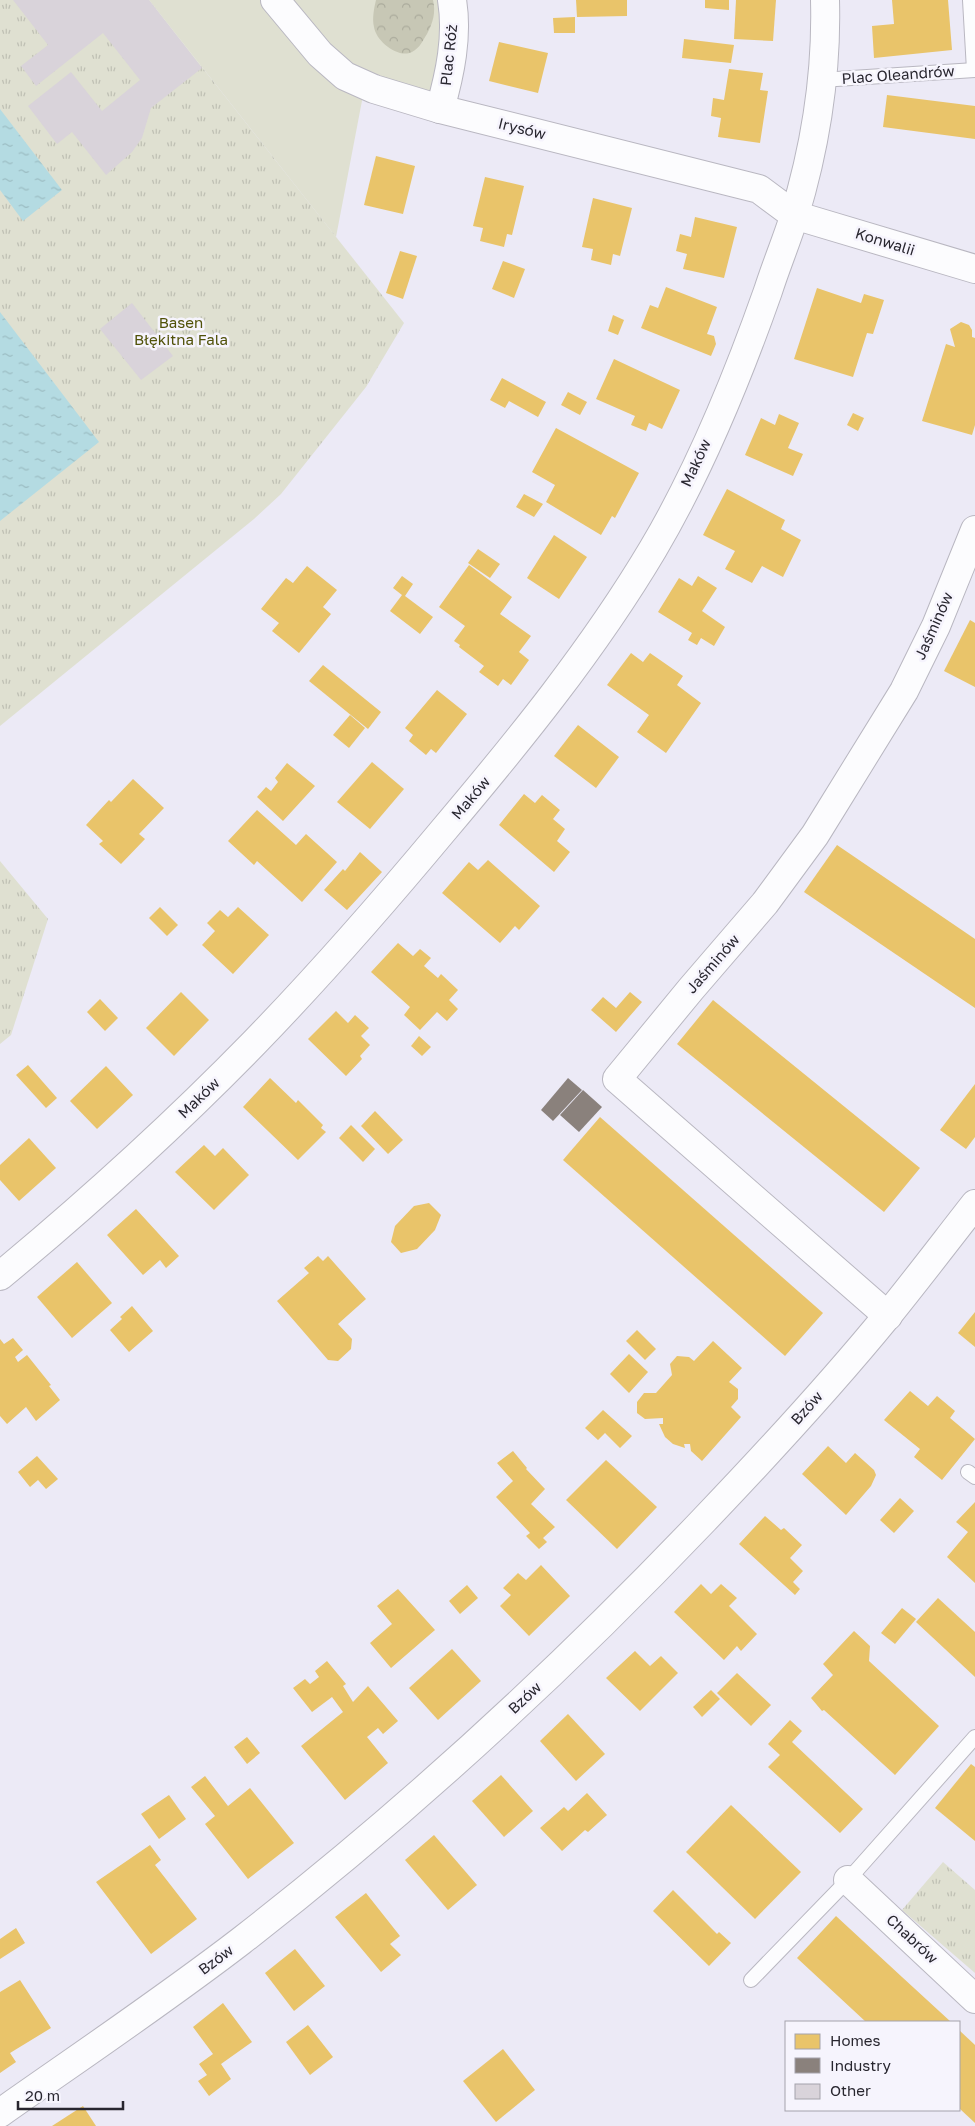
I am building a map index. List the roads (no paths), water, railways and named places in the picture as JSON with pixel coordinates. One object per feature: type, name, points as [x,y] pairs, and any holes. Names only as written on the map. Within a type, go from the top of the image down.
[{"type":"street","name":"Irysów","points":[[275,0],[320,54],[345,76],[374,89],[440,109],[759,189],[794,215]]},
{"type":"street","name":"Plac Róż","points":[[440,109],[450,70],[453,34],[452,0]]},
{"type":"street","name":"Plac Oleandrów","points":[[794,215],[811,151],[822,80],[825,0]]},
{"type":"street","name":"Konwalii","points":[[794,215],[975,269]]},
{"type":"street","name":"Maków","points":[[0,1276],[34,1248],[192,1105],[256,1041],[399,883],[541,713],[613,613],[655,546],[691,478],[750,340],[794,215]]},
{"type":"street","name":"Jaśminów","points":[[888,1316],[617,1079],[765,903],[815,835],[857,770],[904,691],[936,626],[975,530]]},
{"type":"street","name":"Bzów","points":[[0,2113],[166,1996],[240,1941],[394,1816],[494,1727],[646,1582],[746,1476],[888,1316],[975,1204]]},
{"type":"street","name":"Chabrów","points":[[848,1880],[975,1998]]},
{"type":"lane","name":"Plac Oleandrów","points":[[822,80],[975,70],[970,0]]},
{"type":"lane","points":[[751,1980],[848,1880],[975,1737]]},
{"type":"water","points":[[0,109],[62,190],[23,221],[0,190]]},
{"type":"water","points":[[0,312],[99,442],[0,521]]},
{"type":"park label","name":"Basen Błękitna Fala","points":[[181,332]]}]
